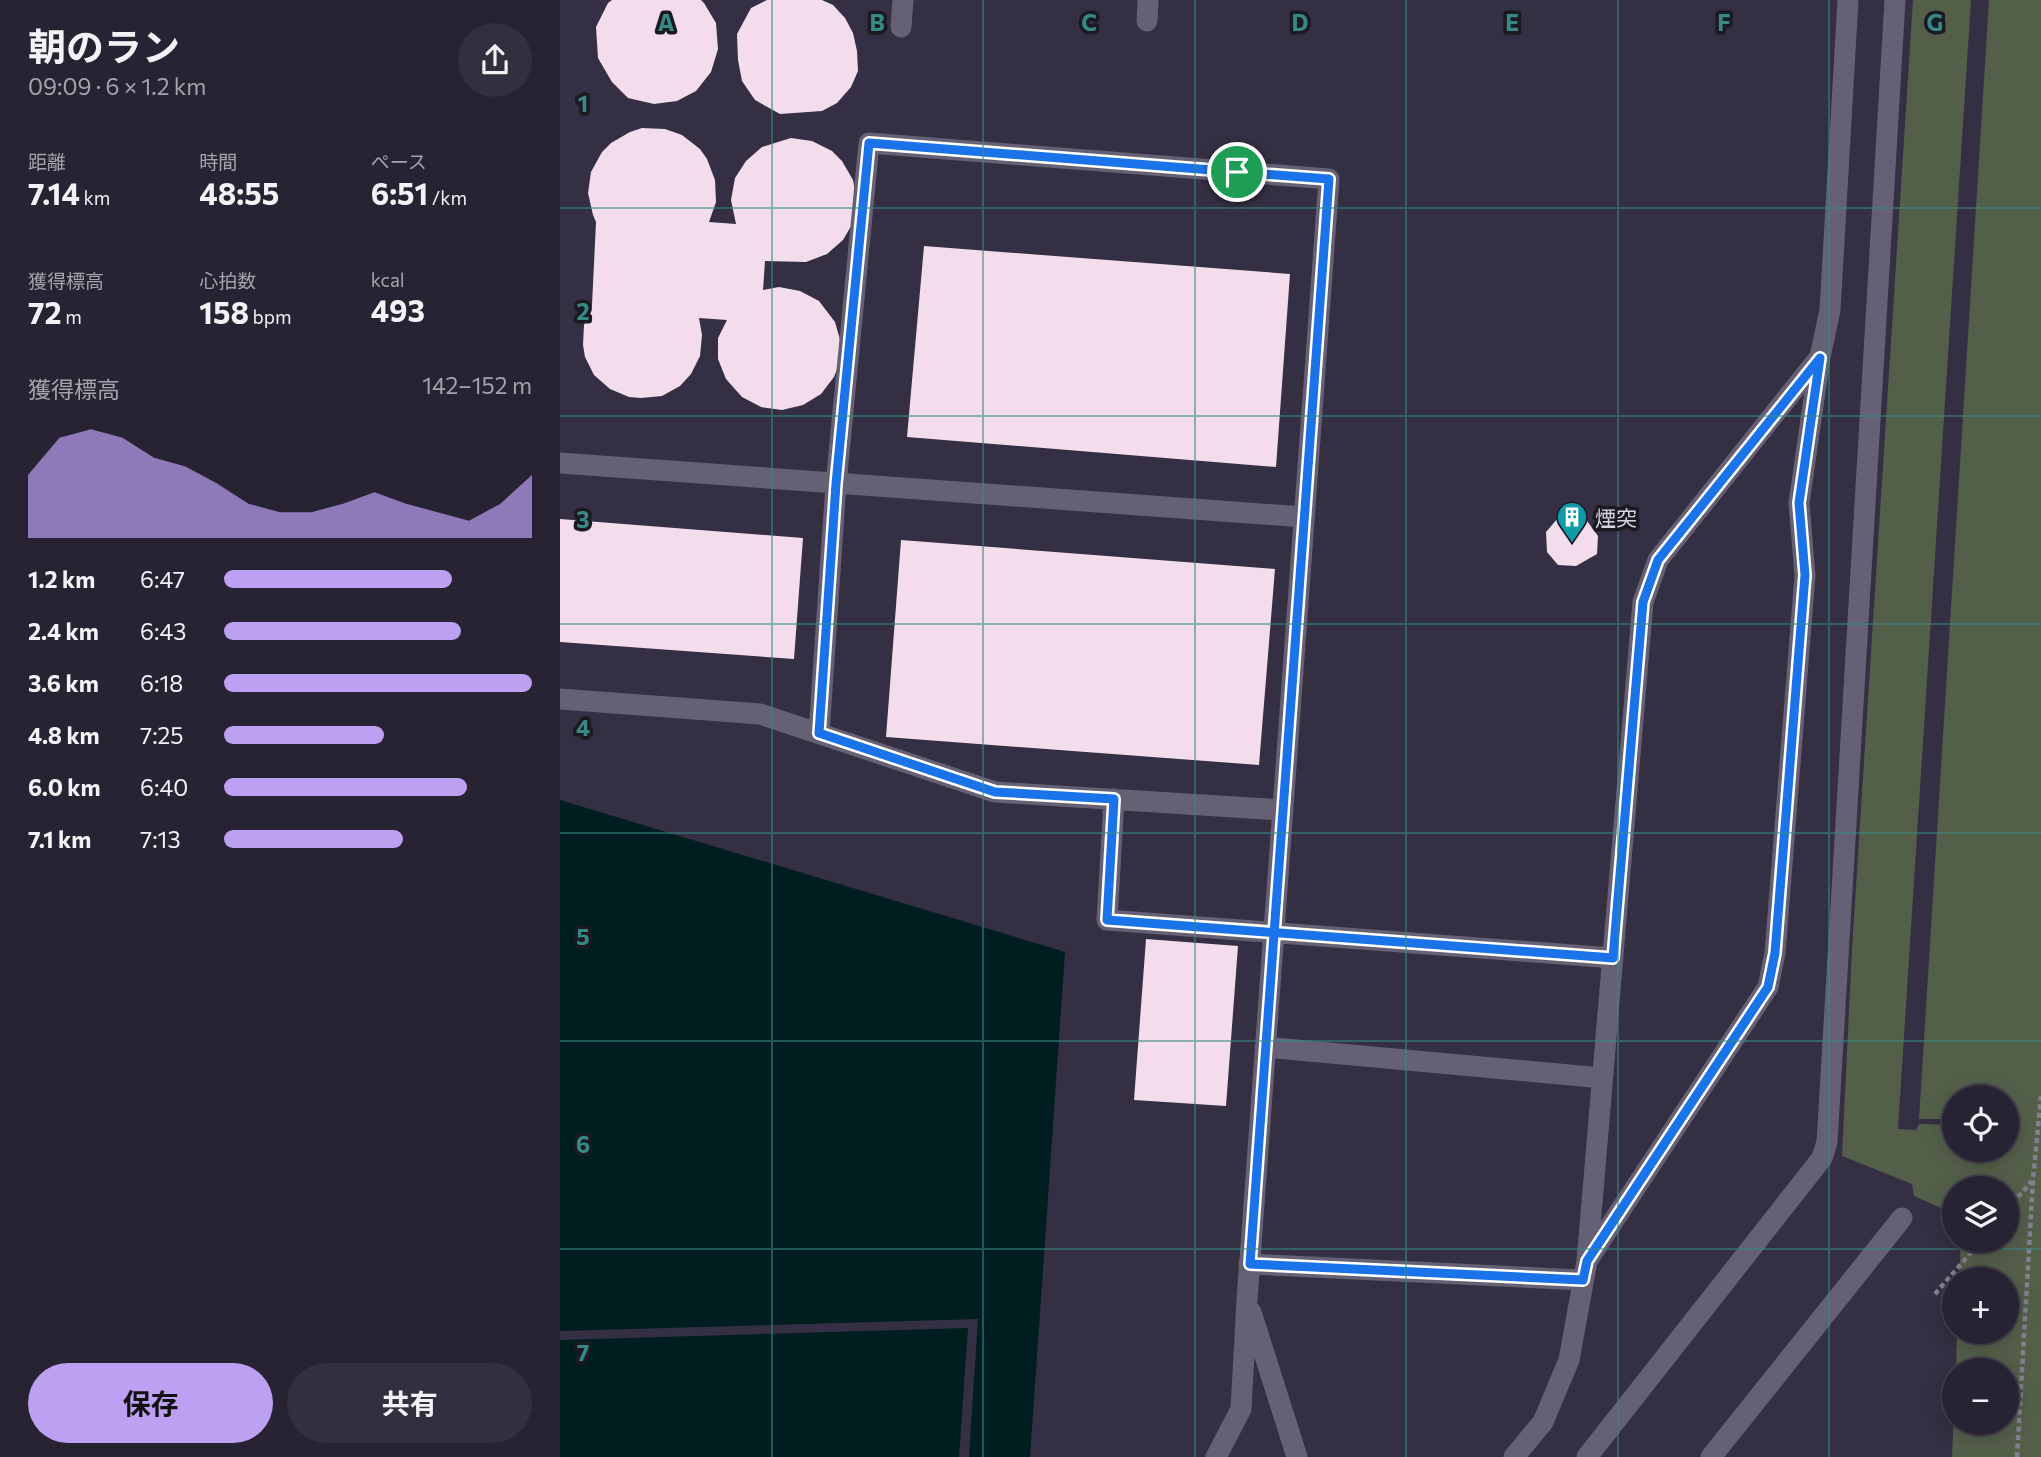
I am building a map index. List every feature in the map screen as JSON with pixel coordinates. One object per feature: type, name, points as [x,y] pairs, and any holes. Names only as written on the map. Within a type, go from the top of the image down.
[{"type":"lane","points":[[901,27],[903,0]]},
{"type":"lane","points":[[1585,1270],[1768,987],[1775,953],[1805,575],[1799,503],[1820,358],[1830,310],[1849,0]]},
{"type":"lane","points":[[1587,1457],[1822,1158],[1826,1142],[1895,0]]},
{"type":"lane","points":[[819,733],[836,484],[869,143],[1329,179],[1241,1409],[1216,1457]]},
{"type":"lane","points":[[1514,1457],[1543,1422],[1569,1360],[1585,1270],[1643,602],[1658,560],[1820,358]]},
{"type":"lane","points":[[560,463],[1304,517]]},
{"type":"lane","points":[[560,699],[760,714],[995,792],[1282,810]]},
{"type":"lane","points":[[1114,799],[1107,920],[1613,958]]},
{"type":"lane","points":[[1265,1047],[1602,1078]]},
{"type":"lane","points":[[1711,1457],[1902,1218]]},
{"type":"lane","points":[[1250,1264],[1585,1270]]},
{"type":"lane","points":[[1247,1300],[1297,1457]]},
{"type":"path","points":[[2017,1457],[2033,1180],[2040,1138],[2041,1096]]},
{"type":"path","points":[[2019,1196],[2033,1180]]},
{"type":"path","points":[[1935,1294],[1971,1253]]},
{"type":"shaded area","points":[[1913,0],[1971,0],[1898,1129],[1916,1130],[1919,1124],[1942,1125],[1942,1162],[2019,1162],[2019,1085],[1942,1085],[1942,1119],[1919,1119],[1989,0],[2041,0],[2041,1457],[1952,1457],[1953,1435],[2019,1435],[2019,1358],[1956,1358],[1957,1344],[2019,1344],[2019,1267],[1960,1267],[1960,1253],[2019,1253],[2019,1176],[1942,1176],[1942,1208],[1914,1196],[1912,1184],[1842,1156],[1852,948]]},
{"type":"shaded area","points":[[560,800],[1065,952],[1030,1457],[560,1457]]},
{"type":"pier","points":[[978,1319],[969,1457],[959,1457],[968,1328],[560,1340],[560,1331]]},
{"type":"building","points":[[612,0],[701,0],[704,3],[716,23],[718,49],[711,72],[696,91],[677,101],[654,104],[628,98],[612,82],[598,58],[596,27]]},
{"type":"building","points":[[767,0],[822,0],[833,5],[845,18],[853,33],[858,71],[851,87],[837,103],[822,111],[780,114],[755,100],[742,81],[737,34],[751,8]]},
{"type":"building","points":[[642,128],[665,129],[682,135],[700,149],[715,180],[716,202],[709,222],[736,224],[731,200],[735,178],[746,161],[762,147],[791,138],[812,141],[832,151],[842,161],[853,180],[857,202],[854,221],[843,240],[827,254],[806,262],[765,261],[763,290],[779,287],[800,291],[819,301],[835,322],[841,343],[839,364],[834,377],[821,394],[803,405],[782,410],[761,407],[742,397],[726,379],[718,359],[718,338],[727,320],[699,318],[702,335],[700,356],[691,374],[680,386],[662,396],[629,397],[610,389],[594,375],[585,357],[583,345],[584,325],[592,305],[596,222],[588,193],[591,172],[602,152],[611,143]]},
{"type":"building","points":[[924,246],[1290,274],[1276,467],[907,437]]},
{"type":"building","name":"煙突","points":[[1558,518],[1585,518],[1598,536],[1597,554],[1576,566],[1558,565],[1547,552],[1546,532]]},
{"type":"building","points":[[560,519],[803,538],[794,659],[560,642]]},
{"type":"building","points":[[901,540],[1275,569],[1259,765],[886,737]]},
{"type":"building","points":[[1146,939],[1238,946],[1226,1106],[1134,1100]]},
{"type":"place","name":"煙突","points":[[1572,544]]},
{"type":"route","points":[[1237,172],[869,143],[836,484],[819,733],[995,792],[1114,799],[1107,920],[1274,931],[1613,958],[1643,602],[1658,560],[1820,358],[1799,503],[1805,575],[1775,953],[1768,987],[1587,1261],[1583,1280],[1250,1264],[1274,931],[1282,810],[1329,179],[1237,172]]}]
